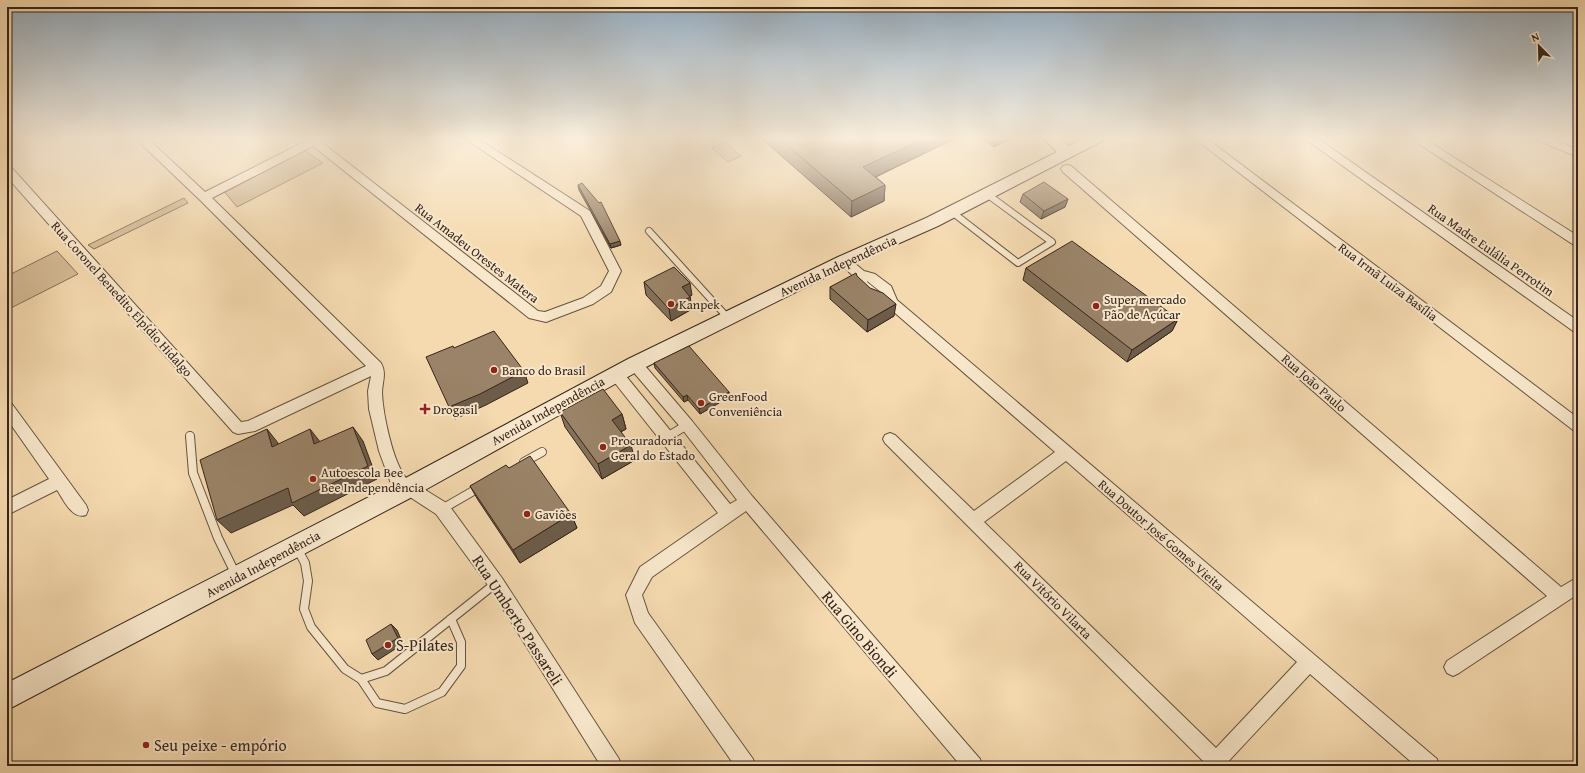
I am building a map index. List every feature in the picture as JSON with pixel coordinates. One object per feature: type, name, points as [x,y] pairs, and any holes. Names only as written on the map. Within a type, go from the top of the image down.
[{"type":"main road","name":"Avenida Independência","points":[[7,697],[408,488],[635,364],[844,262],[932,222],[1026,174]]},
{"type":"street","name":"Rua Coronel Benedito Elpídio Hidalgo","points":[[11,174],[238,428],[250,427],[376,366]]},
{"type":"street","points":[[180,174],[204,196],[376,366]]},
{"type":"street","points":[[204,196],[246,174]]},
{"type":"street","name":"Rua Amadeu Orestes Matera","points":[[354,174],[534,315],[546,318],[588,301],[606,289],[615,271],[586,214],[524,174]]},
{"type":"street","name":"Rua João Paulo","points":[[1093,174],[1560,597]]},
{"type":"street","name":"Rua Irmã Luiza Basília","points":[[1246,174],[1578,426]]},
{"type":"street","name":"Rua Madre Eulália Perrotim","points":[[1360,174],[1578,328]]},
{"type":"street","points":[[1472,174],[1578,242]]},
{"type":"street","name":"Rua Doutor José Gomes Vieita","points":[[844,262],[860,275],[861,284],[875,296],[892,303],[1430,766]]},
{"type":"street","name":"Rua Gino Biondi","points":[[635,364],[687,425],[747,501],[973,766]]},
{"type":"street","name":"Rua Umberto Passareli","points":[[376,366],[378,374],[376,409],[386,451],[395,476],[408,488],[442,509],[496,583],[612,766]]},
{"type":"street","points":[[616,374],[728,514]]},
{"type":"street","points":[[7,408],[80,510]]},
{"type":"street","name":"Rua Vitório Vilarta","points":[[890,439],[1216,761],[1309,662]]},
{"type":"street","points":[[973,521],[1066,453]]},
{"type":"street","points":[[7,508],[60,481]]},
{"type":"street","points":[[746,766],[641,617],[634,595],[646,572],[747,501]]},
{"type":"street","points":[[1453,667],[1578,586]]},
{"type":"lane","points":[[952,212],[1018,263],[1052,242],[987,194]]},
{"type":"lane","points":[[649,231],[728,318]]},
{"type":"lane","points":[[667,437],[687,425]]},
{"type":"lane","points":[[190,436],[193,473],[218,538],[237,577]]},
{"type":"lane","points":[[515,467],[542,452]]},
{"type":"lane","points":[[442,509],[489,482]]},
{"type":"lane","points":[[296,546],[305,563],[308,581],[304,609],[311,627],[345,669],[361,679],[378,703],[405,709],[442,692],[461,666],[461,642],[451,619]]},
{"type":"lane","points":[[361,679],[386,670],[496,583]]},
{"type":"shaded area","points":[[255,174],[301,174],[237,207],[223,190]]},
{"type":"shaded area","points":[[184,198],[188,203],[94,249],[88,245]]},
{"type":"shaded area","points":[[57,251],[78,274],[7,310],[7,276]]},
{"type":"building","points":[[821,174],[872,174],[885,185],[852,201]]},
{"type":"building","points":[[1044,182],[1068,199],[1044,211],[1023,194]]},
{"type":"building","points":[[582,183],[599,203],[601,202],[620,241],[610,244],[578,185]]},
{"type":"building","name":"Super mercado Pão de Açúcar","points":[[1072,241],[1178,319],[1132,350],[1026,268]]},
{"type":"building","points":[[674,267],[690,283],[682,287],[690,297],[669,309],[644,282]]},
{"type":"building","points":[[856,273],[857,276],[870,288],[883,293],[896,304],[868,320],[830,287]]},
{"type":"building","points":[[494,331],[524,371],[480,394],[449,407],[426,357],[453,346],[454,348]]},
{"type":"building","points":[[689,346],[729,392],[699,409],[687,395],[683,397],[654,363]]},
{"type":"building","name":"Procuradoria Geral do Estado","points":[[603,389],[622,414],[612,420],[631,445],[598,464],[560,412]]},
{"type":"building","points":[[353,427],[368,466],[292,503],[288,488],[217,520],[200,460],[267,429],[272,447],[310,429],[314,444]]},
{"type":"building","name":"Gaviões","points":[[530,456],[571,514],[513,550],[470,486],[506,465],[509,468]]},
{"type":"building","points":[[391,624],[398,638],[372,654],[366,640]]},
{"type":"place","name":"Kanpek","points":[[671,304]]},
{"type":"place","name":"Super mercado Pão de Açúcar","points":[[1096,306]]},
{"type":"place","name":"Banco do Brasil","points":[[494,370]]},
{"type":"place","name":"GreenFood Conveniência","points":[[701,403]]},
{"type":"place","name":"Drogasil","points":[[425,409]]},
{"type":"place","name":"Procuradoria Geral do Estado","points":[[603,447]]},
{"type":"place","name":"Autoescola Bee Bee Independência","points":[[313,479]]},
{"type":"place","name":"Gaviões","points":[[527,514]]},
{"type":"place","name":"S-Pilates","points":[[388,645]]},
{"type":"place","name":"Seu peixe - empório","points":[[146,745]]}]
